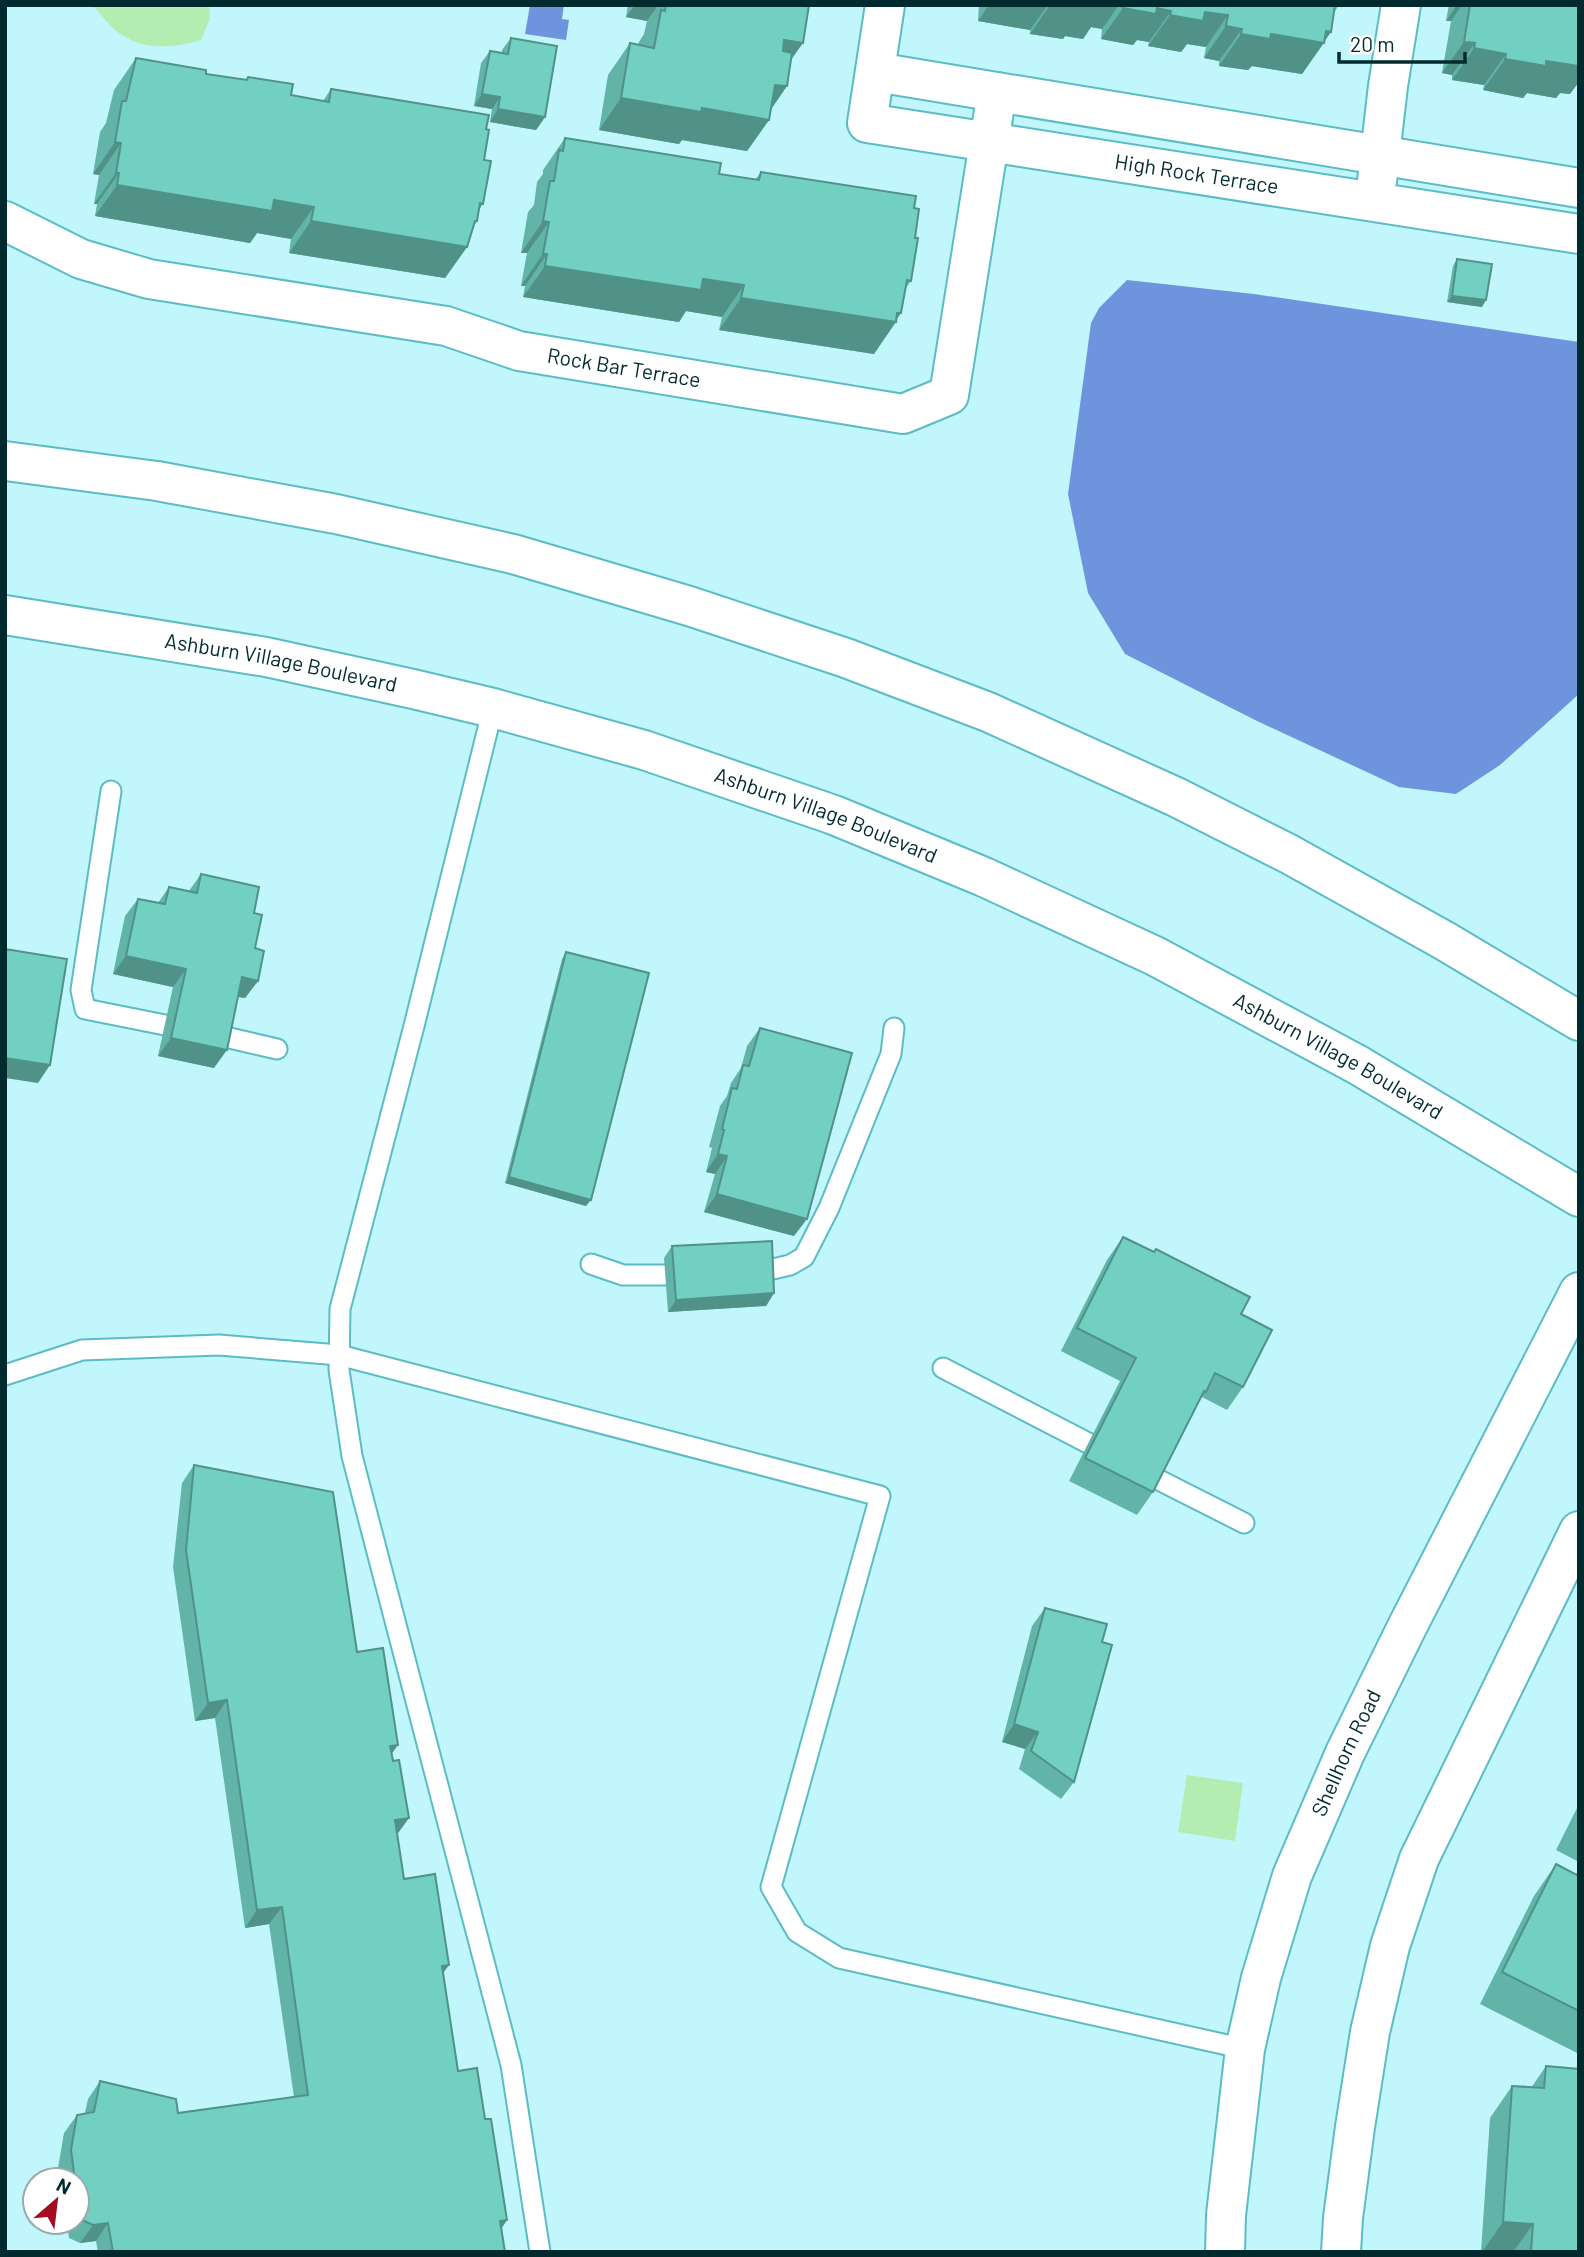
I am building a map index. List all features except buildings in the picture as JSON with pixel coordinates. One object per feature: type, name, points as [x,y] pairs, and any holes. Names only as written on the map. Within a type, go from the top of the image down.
[{"type":"main road","name":"High Rock Terrace","points":[[885,5],[867,123],[990,140],[1579,234]]},
{"type":"main road","points":[[1374,201],[1401,5]]},
{"type":"main road","points":[[876,72],[1579,188]]},
{"type":"main road","name":"Rock Bar Terrace","points":[[5,221],[81,258],[149,279],[446,326],[519,351],[902,414],[950,395],[997,92]]},
{"type":"main road","points":[[5,461],[157,481],[336,514],[513,554],[688,606],[846,658],[988,712],[1176,797],[1301,861],[1445,941],[1579,1021]]},
{"type":"main road","name":"Ashburn Village Boulevard","points":[[5,615],[266,657],[493,708],[644,750],[834,816],[984,877],[1179,968],[1358,1065],[1579,1197]]},
{"type":"main road","name":"Shellhorn Road","points":[[1225,2252],[1245,2049],[1261,1978],[1292,1876],[1345,1753],[1579,1292]]},
{"type":"main road","points":[[1341,2252],[1343,2218],[1370,2032],[1394,1933],[1419,1859],[1579,1531]]},
{"type":"lane","points":[[493,708],[340,1309],[339,1370],[352,1456],[512,2065],[540,2252]]},
{"type":"lane","points":[[111,791],[81,990],[85,1009],[165,1025]]},
{"type":"lane","points":[[764,1271],[790,1265],[804,1257],[829,1208],[891,1054],[894,1028]]},
{"type":"lane","points":[[221,1036],[276,1049]]},
{"type":"lane","points":[[591,1264],[623,1275],[664,1275]]},
{"type":"lane","points":[[5,1375],[82,1350],[219,1345],[339,1355],[880,1496],[771,1887],[797,1931],[839,1958],[1245,2049]]},
{"type":"lane","points":[[943,1368],[1088,1443]]},
{"type":"lane","points":[[1156,1478],[1244,1523]]},
{"type":"green space","points":[[92,5],[209,5],[210,19],[201,40],[168,46],[146,45],[125,37]]},
{"type":"green space","points":[[1187,1775],[1243,1783],[1235,1841],[1178,1832]]},
{"type":"water","points":[[530,5],[564,5],[562,19],[569,20],[566,40],[525,34]]},
{"type":"water","points":[[1127,280],[1254,294],[1579,342],[1579,694],[1500,765],[1456,794],[1399,787],[1255,720],[1125,654],[1088,593],[1068,494],[1091,323],[1099,308]]}]
